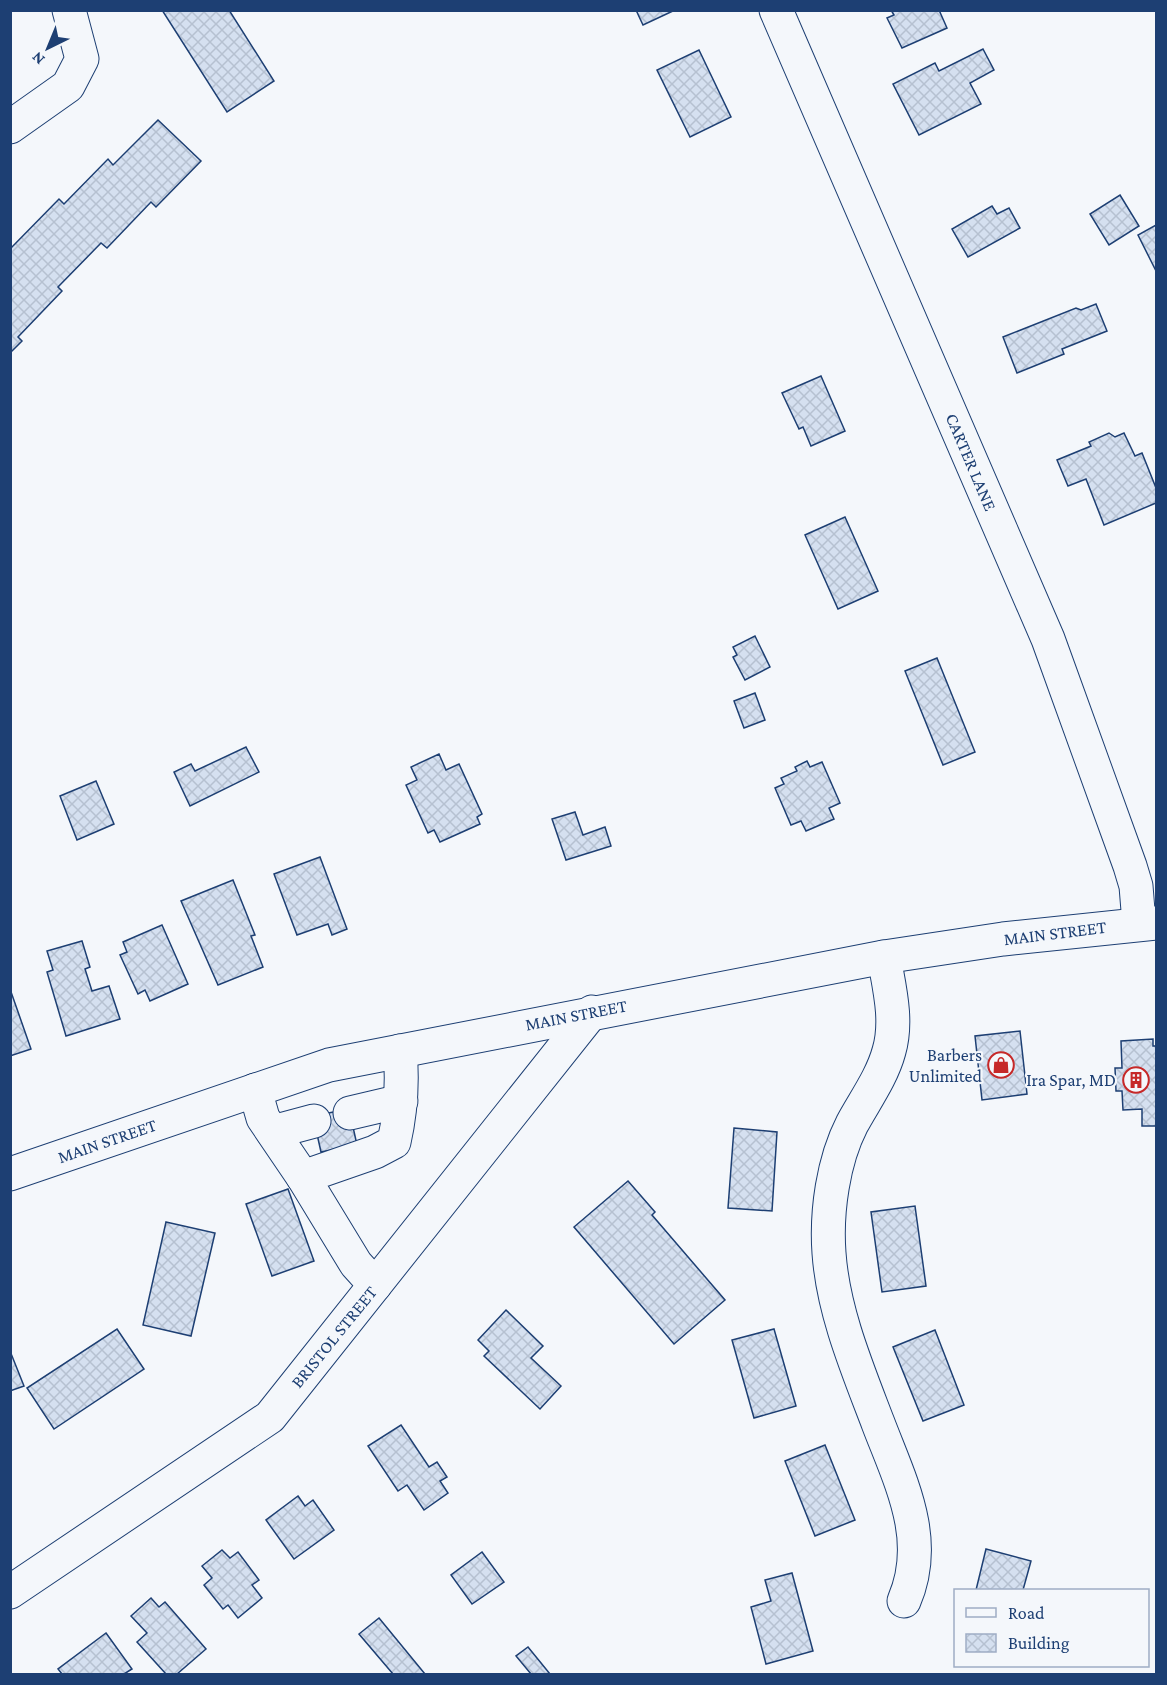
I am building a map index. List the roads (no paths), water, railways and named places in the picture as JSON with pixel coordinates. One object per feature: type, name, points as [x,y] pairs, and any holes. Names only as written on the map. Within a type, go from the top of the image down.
[{"type":"main road","points":[[10,127],[68,86],[82,59],[69,10]]},
{"type":"main road","name":"CARTER LANE","points":[[776,10],[1048,639],[1130,866],[1148,923]]},
{"type":"main road","name":"MAIN STREET","points":[[10,1174],[329,1065],[884,957],[1148,923]]},
{"type":"main road","points":[[884,957],[894,1016],[889,1051],[851,1126],[838,1163],[830,1213],[829,1253],[837,1305],[857,1367],[910,1504],[915,1544],[912,1581],[904,1601]]},
{"type":"main road","name":"BRISTOL STREET","points":[[10,1592],[270,1417],[592,1012]]},
{"type":"main road","points":[[303,1177],[375,1152],[394,1142],[402,1101],[403,1079],[400,1051]]},
{"type":"main road","points":[[255,1090],[263,1118],[303,1177],[356,1264],[375,1285]]},
{"type":"main road","points":[[350,1113],[402,1101]]},
{"type":"main road","points":[[273,1132],[314,1121]]},
{"type":"place","name":"Barbers Unlimited","points":[[1001,1065]]},
{"type":"place","name":"Ira Spar, MD","points":[[1136,1080]]}]
